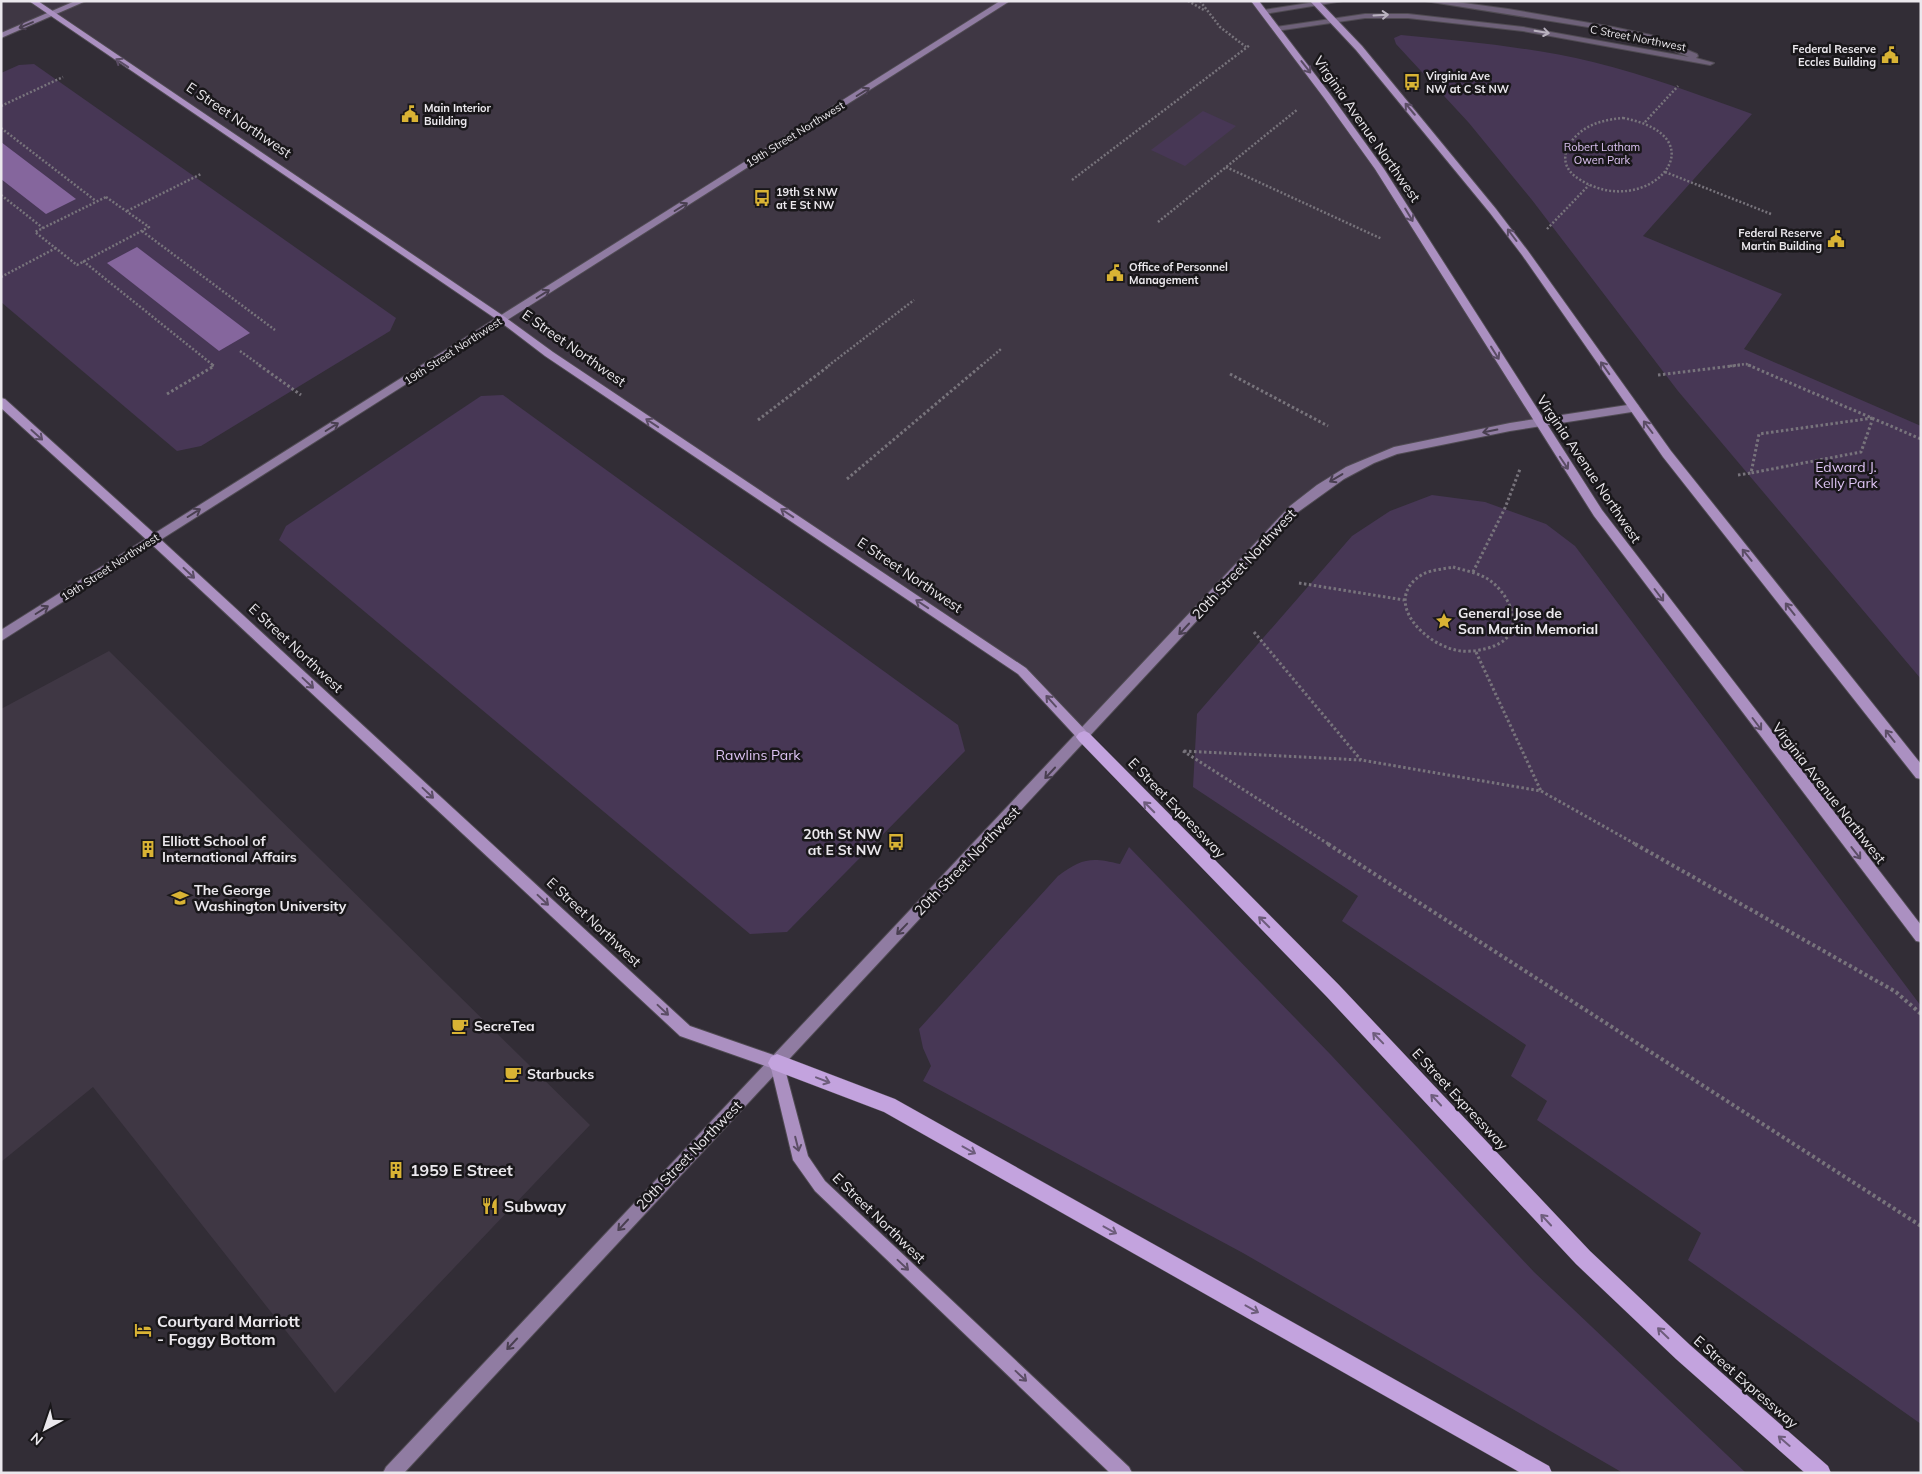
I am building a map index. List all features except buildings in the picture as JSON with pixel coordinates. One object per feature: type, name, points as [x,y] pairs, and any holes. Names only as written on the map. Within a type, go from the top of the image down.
[{"type":"highway","name":"E Street Expressway","points":[[1084,737],[1141,799],[1324,982],[1552,1226],[1705,1373],[1821,1473]]},
{"type":"highway","points":[[777,1063],[889,1105],[1542,1473]]},
{"type":"main road","name":"E Street Northwest","points":[[33,1],[502,319],[549,354],[1022,671],[1084,737]]},
{"type":"main road","points":[[1,36],[82,1]]},
{"type":"main road","name":"19th Street Northwest","points":[[1,636],[1006,1]]},
{"type":"main road","name":"Virginia Avenue Northwest","points":[[1255,1],[1319,83],[1382,172],[1538,422],[1593,505],[1638,568],[1921,936]]},
{"type":"main road","points":[[1316,3],[1359,48],[1493,211],[1525,253],[1634,408],[1713,512],[1921,774]]},
{"type":"main road","name":"E Street Northwest","points":[[1,402],[153,539],[685,1030],[777,1063],[802,1160],[820,1186],[1124,1473]]},
{"type":"main road","name":"20th Street Northwest","points":[[392,1473],[664,1181],[1084,737],[1294,510],[1318,489],[1370,460],[1400,449],[1538,422],[1634,408]]},
{"type":"street","points":[[1264,12],[1339,1]]},
{"type":"street","name":"C Street Northwest","points":[[1276,29],[1332,20],[1390,15],[1458,20],[1564,35],[1710,63],[1648,37],[1613,29],[1508,10],[1429,1]]},
{"type":"path","points":[[1188,1],[1205,10]]},
{"type":"path","points":[[1200,1],[1225,34],[1246,47]]},
{"type":"path","points":[[1072,180],[1251,44]]},
{"type":"path","points":[[1,106],[63,77]]},
{"type":"path","points":[[1645,122],[1680,84]]},
{"type":"path","points":[[1158,222],[1300,107]]},
{"type":"path","points":[[1623,118],[1645,122],[1660,131],[1669,142],[1671,155],[1669,167],[1651,185],[1634,190],[1615,192],[1578,180],[1566,167],[1564,152],[1568,144],[1589,125],[1604,120],[1623,118]]},
{"type":"path","points":[[1,128],[96,201]]},
{"type":"path","points":[[1226,167],[1382,239]]},
{"type":"path","points":[[1665,172],[1771,214]]},
{"type":"path","points":[[126,212],[200,174]]},
{"type":"path","points":[[1547,229],[1589,185]]},
{"type":"path","points":[[1,195],[43,228]]},
{"type":"path","points":[[106,197],[126,212],[149,227],[77,264],[35,232],[106,197]]},
{"type":"path","points":[[142,230],[275,330]]},
{"type":"path","points":[[1,277],[56,248]]},
{"type":"path","points":[[83,262],[214,366],[166,394]]},
{"type":"path","points":[[758,420],[914,300]]},
{"type":"path","points":[[847,479],[1001,349]]},
{"type":"path","points":[[240,351],[301,396]]},
{"type":"path","points":[[1658,375],[1746,364],[1921,439]]},
{"type":"path","points":[[1230,374],[1328,426]]},
{"type":"path","points":[[1738,475],[1860,452],[1873,418]]},
{"type":"path","points":[[1751,473],[1759,434],[1873,418]]},
{"type":"path","points":[[1473,572],[1505,508],[1520,469]]},
{"type":"path","points":[[1454,567],[1473,572],[1491,582],[1505,594],[1514,610],[1514,625],[1508,639],[1494,648],[1476,652],[1455,650],[1435,643],[1418,631],[1408,616],[1404,600],[1408,586],[1418,575],[1434,569],[1454,567]]},
{"type":"path","points":[[1299,583],[1404,600]]},
{"type":"path","points":[[1254,632],[1361,760]]},
{"type":"path","points":[[1476,652],[1541,791]]},
{"type":"path","points":[[1921,1014],[1896,992],[1541,791],[1361,760],[1183,751],[1921,1226]]},
{"type":"shaded area","points":[[1,1],[1255,1],[1366,149],[1538,422],[1400,449],[1318,489],[1084,737],[1033,681],[51,15],[1,36]]},
{"type":"shaded area","points":[[1,142],[76,199],[46,214],[1,179]]},
{"type":"shaded area","points":[[137,247],[250,333],[219,351],[107,263]]},
{"type":"shaded area","name":"The George Washington University","points":[[109,651],[590,1125],[335,1393],[93,1087],[1,1162],[1,709]]},
{"type":"green space","points":[[1401,35],[1521,48],[1593,62],[1653,79],[1752,114],[1643,236],[1782,294],[1744,349],[1921,426],[1921,679],[1678,391],[1532,200],[1469,123],[1396,44],[1394,38]]},
{"type":"green space","points":[[34,64],[396,318],[390,331],[201,446],[177,451],[1,302],[1,73],[19,65]]},
{"type":"green space","points":[[1203,111],[1236,126],[1185,166],[1151,150]]},
{"type":"green space","name":"Rawlins Park","points":[[503,395],[958,725],[965,751],[787,932],[750,934],[279,540],[286,526],[481,396]]},
{"type":"green space","points":[[1432,495],[1485,502],[1546,524],[1575,546],[1921,1006],[1921,1424],[1688,1260],[1701,1233],[1537,1120],[1547,1101],[1511,1076],[1526,1045],[1342,921],[1358,896],[1193,787],[1197,714],[1352,536],[1390,511]]},
{"type":"green space","points":[[1129,847],[1331,1055],[1534,1272],[1746,1473],[1623,1473],[1243,1253],[923,1081],[931,1066],[923,1048],[919,1029],[1058,876],[1081,862],[1101,860],[1120,864]]},
{"type":"place","name":"Federal Reserve Eccles Building","points":[[1890,55]]},
{"type":"place","name":"Virginia Ave NW at C St NW","points":[[1412,82]]},
{"type":"place","name":"Main Interior Building","points":[[410,114]]},
{"type":"place","name":"19th St NW at E St NW","points":[[762,198]]},
{"type":"place","name":"Federal Reserve Martin Building","points":[[1836,239]]},
{"type":"place","name":"Office of Personnel Management","points":[[1115,273]]},
{"type":"place","name":"General Jose de San Martin Memorial","points":[[1444,621]]},
{"type":"place","name":"20th St NW at E St NW","points":[[896,842]]},
{"type":"place","name":"Elliott School of International Affairs","points":[[148,849]]},
{"type":"place","name":"The George Washington University","points":[[180,898]]},
{"type":"place","name":"SecreTea","points":[[460,1026]]},
{"type":"place","name":"Starbucks","points":[[513,1074]]},
{"type":"place","name":"1959 E Street","points":[[396,1170]]},
{"type":"place","name":"Subway","points":[[490,1206]]},
{"type":"place","name":"Courtyard Marriott - Foggy Bottom","points":[[143,1330]]},
{"type":"park label","name":"Robert Latham Owen Park","points":[[1602,153]]},
{"type":"park label","name":"Edward J. Kelly Park","points":[[1846,476]]}]
